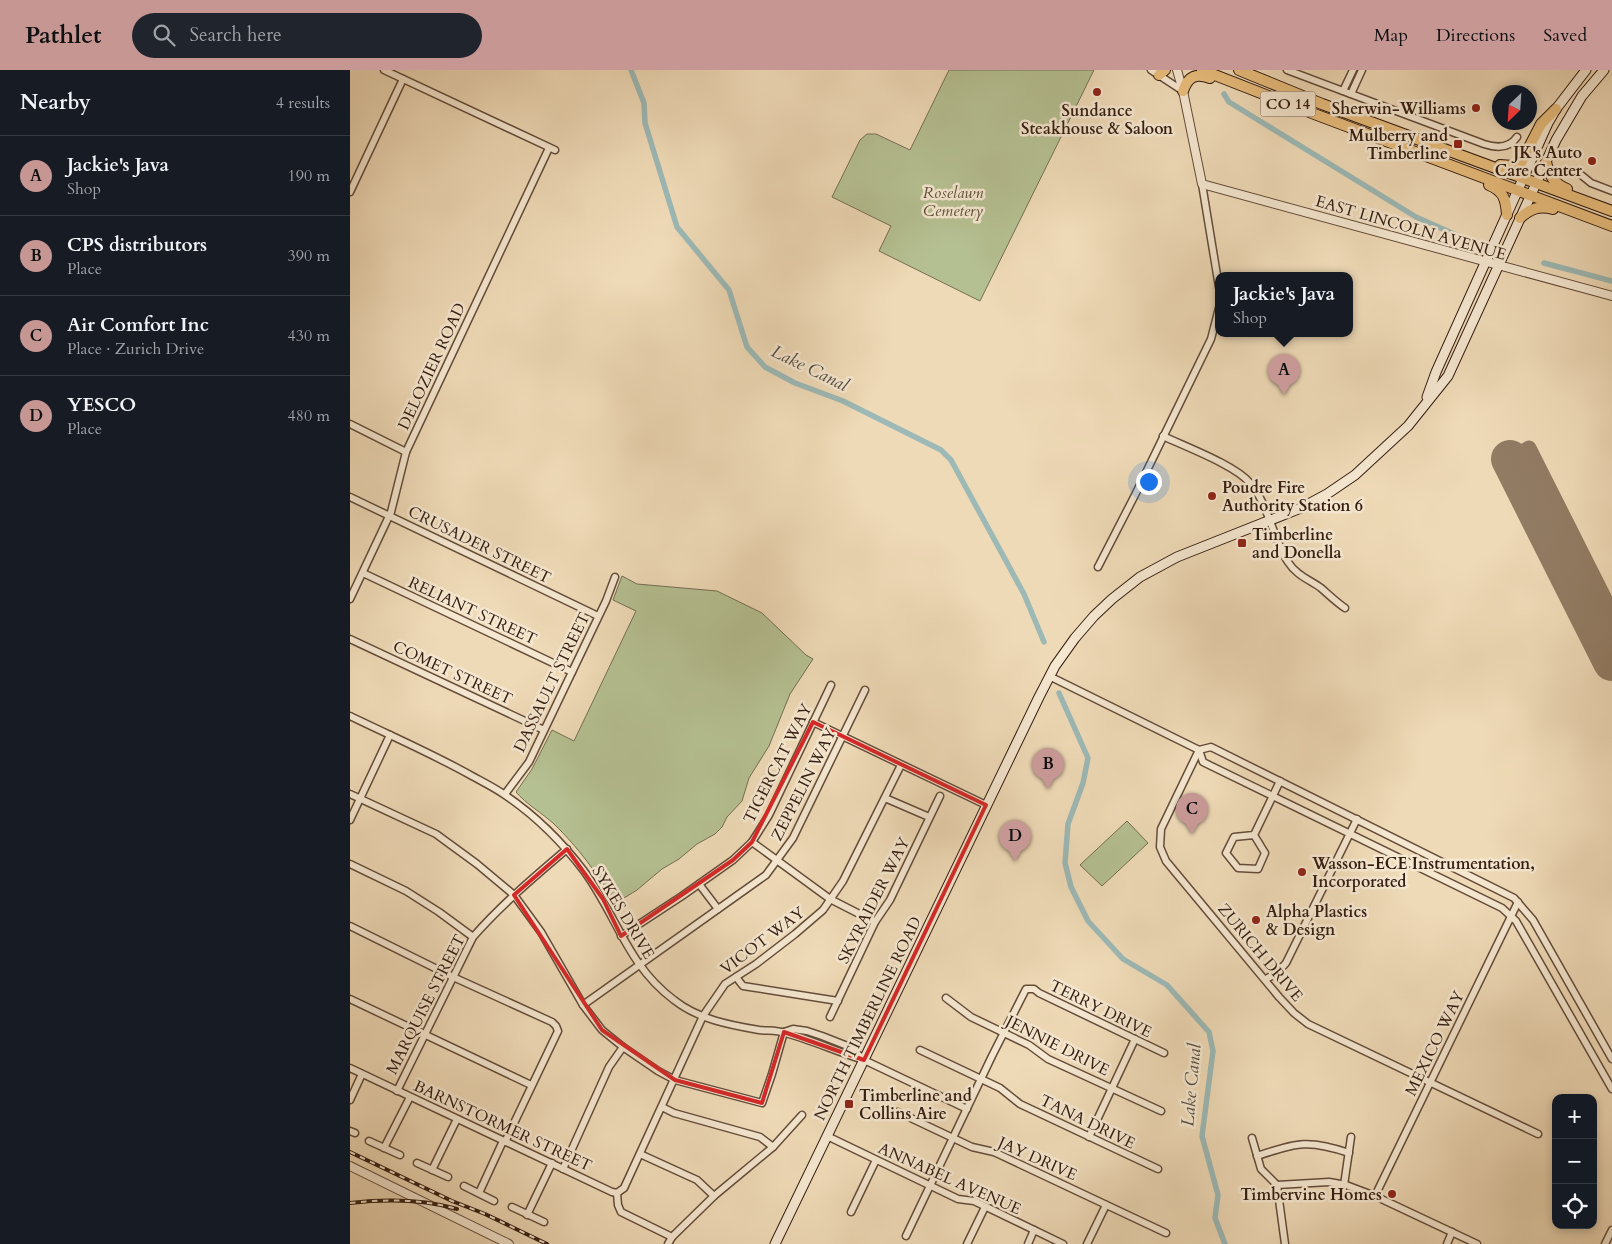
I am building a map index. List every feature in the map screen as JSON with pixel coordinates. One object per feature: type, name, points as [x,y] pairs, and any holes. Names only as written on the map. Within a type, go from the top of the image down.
[{"type":"highway","name":"CO 14","points":[[1202,70],[1375,138],[1612,226]]},
{"type":"highway","name":"CO 14","points":[[1239,70],[1322,104],[1612,211]]},
{"type":"highway","points":[[1183,91],[1190,77],[1197,75],[1205,76],[1224,84],[1244,87]]},
{"type":"highway","points":[[1400,132],[1439,142],[1502,165],[1512,166],[1523,161],[1541,124],[1556,109]]},
{"type":"highway","points":[[1375,138],[1392,148],[1492,186],[1506,201],[1507,215]]},
{"type":"highway","points":[[1546,162],[1552,178],[1559,185],[1612,207]]},
{"type":"highway","points":[[1520,218],[1533,209],[1549,208],[1612,231]]},
{"type":"main road","points":[[1425,402],[1436,372],[1556,109],[1586,70]]},
{"type":"main road","points":[[1425,402],[1448,376],[1536,183],[1571,112],[1604,70]]},
{"type":"main road","name":"NORTH TIMBERLINE ROAD","points":[[775,1244],[986,805],[1049,676],[1062,655],[1094,616],[1112,599],[1140,578],[1177,557],[1301,508],[1327,494],[1355,475],[1408,426],[1425,402]]},
{"type":"street","points":[[350,192],[403,79],[384,70]]},
{"type":"street","points":[[1177,70],[1202,184],[1217,272]]},
{"type":"street","points":[[1287,70],[1491,146],[1498,147],[1510,144],[1517,137]]},
{"type":"street","points":[[1343,91],[1353,70]]},
{"type":"street","points":[[1351,94],[1362,70]]},
{"type":"street","points":[[1158,72],[1183,91]]},
{"type":"street","name":"DELOZIER ROAD","points":[[350,600],[390,516],[406,452],[552,149],[403,79]]},
{"type":"street","points":[[1580,174],[1591,183],[1612,192]]},
{"type":"street","name":"EAST LINCOLN AVENUE","points":[[1202,184],[1612,296]]},
{"type":"street","points":[[1098,567],[1211,338],[1215,323]]},
{"type":"street","points":[[350,424],[406,452]]},
{"type":"street","points":[[1163,436],[1233,469],[1245,478],[1259,495],[1269,521],[1290,564],[1300,575],[1321,588],[1345,608]]},
{"type":"street","name":"CRUSADER STREET","points":[[350,496],[598,616]]},
{"type":"street","name":"RELIANT STREET","points":[[363,573],[572,672]]},
{"type":"street","name":"DASSAULT STREET","points":[[505,794],[529,762],[615,577]]},
{"type":"street","name":"COMET STREET","points":[[350,638],[544,730]]},
{"type":"street","points":[[1049,676],[1198,750],[1211,747],[1507,894],[1518,902],[1533,920],[1612,1059]]},
{"type":"street","name":"TIGERCAT WAY","points":[[621,936],[733,860],[752,842],[769,816],[831,685]]},
{"type":"street","name":"ZEPPELIN WAY","points":[[583,1005],[766,875],[793,838],[865,690]]},
{"type":"street","name":"SYKES DRIVE","points":[[350,716],[444,761],[505,794],[539,821],[567,849],[603,899],[638,966],[675,1001],[703,1016],[728,1025],[784,1032],[793,1029],[814,1033],[850,1048],[864,1060],[967,1109]]},
{"type":"street","points":[[813,722],[986,805]]},
{"type":"street","points":[[350,820],[390,735]]},
{"type":"street","points":[[1198,750],[1203,762],[1502,908],[1521,930],[1612,1089]]},
{"type":"street","name":"ZURICH DRIVE","points":[[1198,750],[1161,829],[1160,847],[1166,861],[1294,1013],[1308,1024],[1538,1134]]},
{"type":"street","name":"VICOT WAY","points":[[617,1193],[624,1188],[703,1016],[725,984],[795,934],[823,910],[843,881],[901,764]]},
{"type":"street","points":[[1254,835],[1280,780]]},
{"type":"street","points":[[350,794],[436,834],[477,864],[514,895],[541,932],[583,1005],[602,1030],[658,1071],[675,1080],[762,1103],[784,1032]]},
{"type":"street","name":"SKYRAIDER WAY","points":[[830,1017],[875,922],[890,900],[940,796]]},
{"type":"street","points":[[885,798],[930,817]]},
{"type":"street","points":[[1266,979],[1277,973],[1286,963],[1357,819]]},
{"type":"street","points":[[1254,835],[1265,853],[1258,869],[1238,868],[1226,853],[1234,837],[1254,835]]},
{"type":"street","points":[[752,842],[830,899],[875,922]]},
{"type":"street","name":"MARQUISE STREET","points":[[397,1091],[473,937],[486,921],[567,849]]},
{"type":"street","points":[[350,864],[406,891],[473,937]]},
{"type":"street","points":[[699,884],[718,909]]},
{"type":"street","name":"MEXICO WAY","points":[[1375,1196],[1518,902]]},
{"type":"street","points":[[350,926],[534,1016],[552,1022],[556,1026],[558,1031],[478,1193]]},
{"type":"street","points":[[736,977],[743,986],[838,1001]]},
{"type":"street","name":"TERRY DRIVE","points":[[1004,1033],[1026,989],[1034,989],[1039,994],[1164,1053]]},
{"type":"street","name":"JENNIE DRIVE","points":[[946,998],[971,1017],[1029,1045],[1048,1058],[1161,1111]]},
{"type":"street","points":[[350,999],[531,1085]]},
{"type":"street","points":[[906,1236],[1004,1033]]},
{"type":"street","points":[[1089,1137],[1136,1039]]},
{"type":"street","points":[[563,1168],[609,1067],[623,1047]]},
{"type":"street","points":[[920,1050],[981,1078]]},
{"type":"street","name":"BARNSTORMER STREET","points":[[350,1068],[617,1193]]},
{"type":"street","points":[[350,1100],[362,1074]]},
{"type":"street","name":"TANA DRIVE","points":[[981,1078],[994,1084],[1020,1104],[1158,1169]]},
{"type":"street","points":[[384,1148],[410,1097]]},
{"type":"street","points":[[662,1107],[674,1113],[760,1137],[773,1147]]},
{"type":"street","name":"JAY DRIVE","points":[[898,1112],[972,1147],[994,1152],[1166,1233]]},
{"type":"street","points":[[617,1193],[621,1212],[670,1241],[714,1196],[773,1147],[802,1115]]},
{"type":"street","points":[[432,1170],[457,1119]]},
{"type":"street","name":"ANNABEL AVENUE","points":[[827,1136],[958,1199],[974,1201],[1063,1244]]},
{"type":"street","points":[[1344,1185],[1351,1137]]},
{"type":"street","points":[[1252,1138],[1261,1169],[1277,1185],[1285,1244]]},
{"type":"street","points":[[370,1141],[400,1155]]},
{"type":"street","points":[[1257,1156],[1305,1143],[1328,1146],[1349,1153]]},
{"type":"street","points":[[640,1154],[697,1180],[714,1196]]},
{"type":"street","points":[[851,1212],[876,1160]]},
{"type":"street","points":[[417,1162],[448,1177]]},
{"type":"street","points":[[527,1215],[552,1163]]},
{"type":"street","points":[[350,1166],[509,1244]]},
{"type":"street","points":[[1277,1185],[1328,1182],[1344,1185],[1375,1196],[1477,1244]]},
{"type":"street","points":[[464,1186],[494,1201]]},
{"type":"street","points":[[1087,1244],[1106,1205]]},
{"type":"street","points":[[512,1207],[544,1222]]},
{"type":"street","points":[[967,1244],[985,1207]]},
{"type":"street","points":[[1028,1244],[1034,1230]]},
{"type":"street","points":[[1608,1241],[1612,1230]]},
{"type":"street","points":[[1447,1244],[1452,1232]]},
{"type":"highlighted area","points":[[813,722],[986,805],[864,1060],[784,1032],[762,1103],[675,1080],[602,1030],[514,895],[567,849],[603,899],[621,936],[733,860],[752,842]]},
{"type":"green space","name":"Roselawn Cemetery","points":[[949,70],[1094,70],[980,301],[879,251],[891,226],[832,197],[860,140],[867,134],[876,134],[910,150]]},
{"type":"green space","points":[[622,576],[637,584],[717,591],[762,613],[806,655],[813,659],[790,694],[769,746],[749,778],[742,801],[727,817],[722,827],[715,834],[697,844],[679,859],[662,869],[637,890],[616,903],[595,872],[571,842],[554,824],[524,801],[516,792],[532,769],[552,730],[574,741],[636,611],[613,600]]},
{"type":"green space","points":[[1127,821],[1148,843],[1102,886],[1080,865]]},
{"type":"waterway","name":"Lake Canal","points":[[631,70],[644,103],[645,123],[677,227],[729,290],[747,347],[765,367],[795,383],[843,401],[941,450],[951,460],[1024,594],[1044,642]]},
{"type":"waterway","points":[[1224,94],[1229,102],[1416,217],[1474,243]]},
{"type":"waterway","points":[[1544,263],[1612,281]]},
{"type":"waterway","name":"Lake Canal","points":[[1059,693],[1088,758],[1083,783],[1068,824],[1065,863],[1071,887],[1088,921],[1123,959],[1167,985],[1209,1032],[1213,1051],[1202,1136],[1218,1195],[1215,1218],[1225,1244]]},
{"type":"taxiway","points":[[1510,459],[1529,448],[1612,613]]},
{"type":"runway","points":[[1510,459],[1612,662]]},
{"type":"railway","points":[[350,1152],[547,1244]]},
{"type":"railway","points":[[350,1203],[404,1201],[431,1203],[457,1209]]},
{"type":"place","name":"Sundance Steakhouse & Saloon","points":[[1097,92]]},
{"type":"place","name":"Sherwin-Williams","points":[[1476,108]]},
{"type":"place","name":"Mulberry and Timberline","points":[[1458,144]]},
{"type":"place","name":"JK's Auto Care Center","points":[[1592,161]]},
{"type":"place","name":"Jackie's Java","points":[[1284,395]]},
{"type":"place","name":"Poudre Fire Authority Station 6","points":[[1212,496]]},
{"type":"place","name":"Timberline and Donella","points":[[1242,543]]},
{"type":"place","name":"CPS distributors","points":[[1048,789]]},
{"type":"place","name":"Air Comfort Inc","points":[[1192,834]]},
{"type":"place","name":"YESCO","points":[[1015,861]]},
{"type":"place","name":"Wasson-ECE Instrumentation, Incorporated","points":[[1302,872]]},
{"type":"place","name":"Alpha Plastics & Design","points":[[1256,920]]},
{"type":"place","name":"Timberline and Collins Aire","points":[[849,1104]]},
{"type":"place","name":"Timbervine Homes","points":[[1392,1194]]}]
